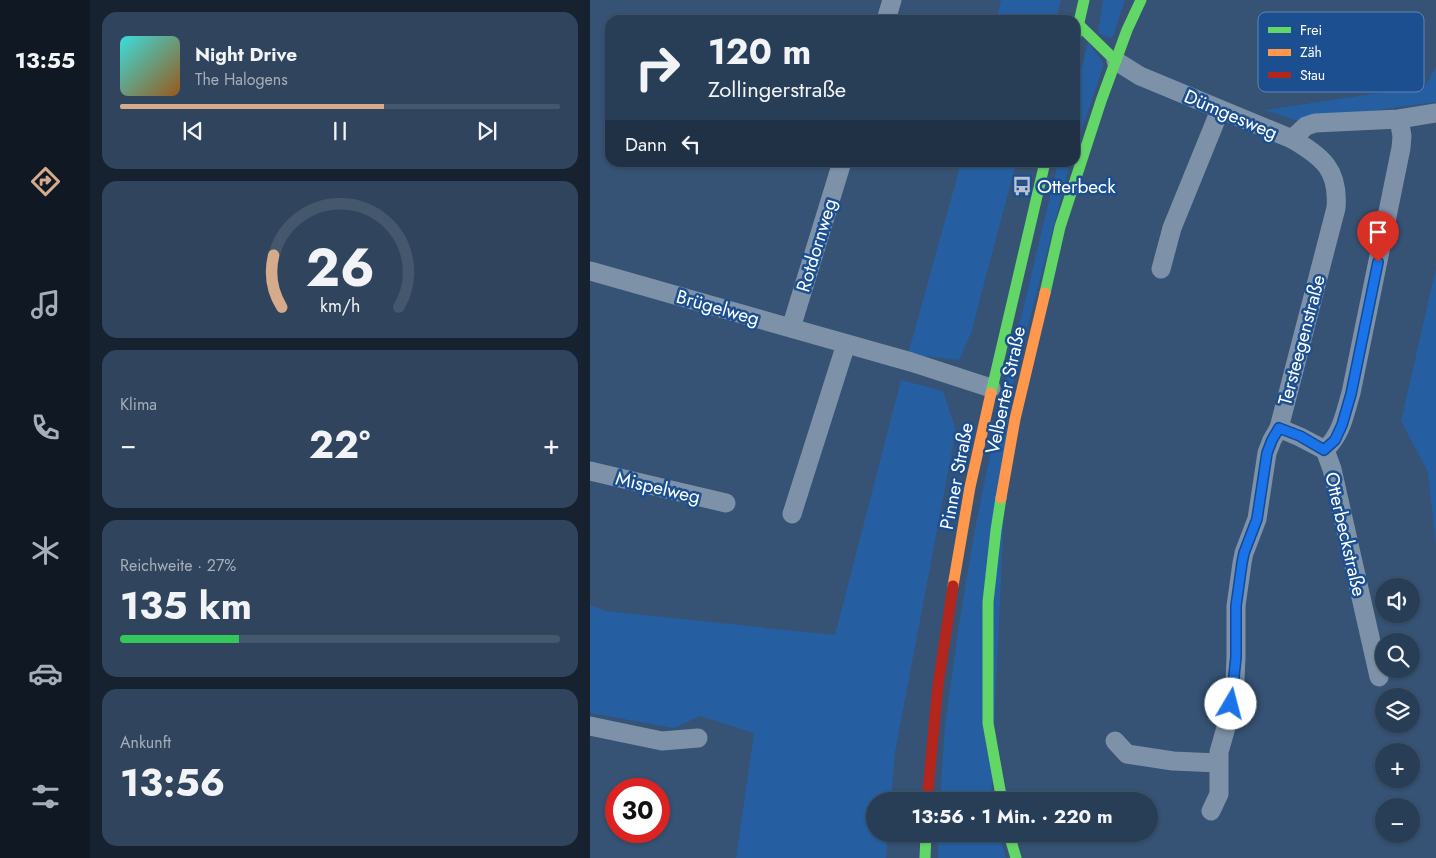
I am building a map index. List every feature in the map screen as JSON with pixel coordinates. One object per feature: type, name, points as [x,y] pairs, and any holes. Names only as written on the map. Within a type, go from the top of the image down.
[{"type":"street","points":[[888,15],[892,0]]},
{"type":"street","points":[[1080,20],[1084,0]]},
{"type":"street","name":"Velberter Straße","points":[[1080,165],[1127,30],[1141,0]]},
{"type":"street","points":[[1080,26],[1116,61]]},
{"type":"street","name":"Dümgesweg","points":[[1116,61],[1140,76],[1292,139],[1306,126],[1315,123],[1398,119],[1436,113]]},
{"type":"street","points":[[1161,269],[1172,228],[1220,110]]},
{"type":"street","points":[[1279,428],[1300,436],[1324,450],[1335,440],[1342,425],[1351,394],[1401,148],[1402,136],[1398,119]]},
{"type":"street","name":"Tersteegenstraße","points":[[1211,811],[1219,794],[1219,752],[1228,724],[1235,680],[1236,606],[1244,553],[1257,519],[1267,453],[1279,428],[1336,208],[1337,190],[1332,173],[1310,150],[1292,139]]},
{"type":"street","name":"Rotdornweg","points":[[791,328],[840,167]]},
{"type":"street","name":"Pinner Straße","points":[[928,792],[944,640],[961,536],[991,388],[1045,167]]},
{"type":"street","name":"Velberter Straße","points":[[1000,792],[988,714],[988,602],[996,530],[1015,419],[1060,227],[1079,167]]},
{"type":"street","name":"Brügelweg","points":[[590,271],[846,344],[991,388]]},
{"type":"street","points":[[792,514],[846,344]]},
{"type":"street","name":"Otterbeckstraße","points":[[1324,450],[1332,469],[1375,659]]},
{"type":"street","name":"Mispelweg","points":[[590,470],[726,503]]},
{"type":"street","points":[[928,676],[944,640]]},
{"type":"street","points":[[590,726],[662,741],[698,738]]},
{"type":"street","points":[[1115,741],[1127,754],[1173,761],[1218,763]]},
{"type":"street","points":[[925,858],[926,842]]},
{"type":"street","points":[[1011,842],[1016,858]]},
{"type":"shaded area","points":[[1001,0],[1061,0],[1057,15],[997,15]]},
{"type":"shaded area","points":[[1103,0],[1125,0],[1113,36],[1110,38],[1098,33]]},
{"type":"shaded area","points":[[1088,42],[1104,64],[1080,134],[1080,74]]},
{"type":"shaded area","points":[[1436,67],[1436,102],[1298,121],[1265,110],[1385,92],[1424,92],[1425,86]]},
{"type":"shaded area","points":[[960,167],[1015,167],[971,333],[959,360],[908,354]]},
{"type":"shaded area","points":[[1057,167],[1069,167],[1009,400],[991,792],[941,792],[945,726],[974,534],[1000,406]]},
{"type":"shaded area","points":[[1436,268],[1436,548],[1428,472],[1401,421]]},
{"type":"shaded area","points":[[901,380],[943,391],[956,430],[895,752],[892,792],[866,792],[866,842],[887,842],[886,858],[736,858],[754,733],[700,716],[674,728],[590,713],[590,605],[605,611],[835,635]]},
{"type":"shaded area","points":[[938,842],[1001,842],[1006,858],[938,858]]},
{"type":"traffic: fast","points":[[1080,18],[1084,0]]},
{"type":"traffic: fast","points":[[1080,166],[1127,30],[1141,0]]},
{"type":"traffic: fast","points":[[1080,26],[1116,61]]},
{"type":"traffic: fast","points":[[991,393],[1044,167]]},
{"type":"traffic: fast","points":[[1045,293],[1060,227],[1080,167]]},
{"type":"traffic: fast","points":[[1000,792],[988,723],[988,602],[1001,498]]},
{"type":"traffic: fast","points":[[925,858],[926,842]]},
{"type":"traffic: fast","points":[[1011,842],[1016,858]]},
{"type":"traffic: slow","points":[[1001,498],[1015,419],[1045,293]]},
{"type":"traffic: slow","points":[[953,586],[970,487],[991,393]]},
{"type":"traffic: jam","points":[[928,792],[938,685],[953,586]]},
{"type":"place","name":"Otterbeck","points":[[1022,186]]},
{"type":"route","points":[[1231,704],[1235,680],[1236,606],[1242,563],[1257,519],[1267,453],[1279,428],[1300,436],[1324,450],[1335,440],[1342,425],[1351,394],[1378,262]]}]
